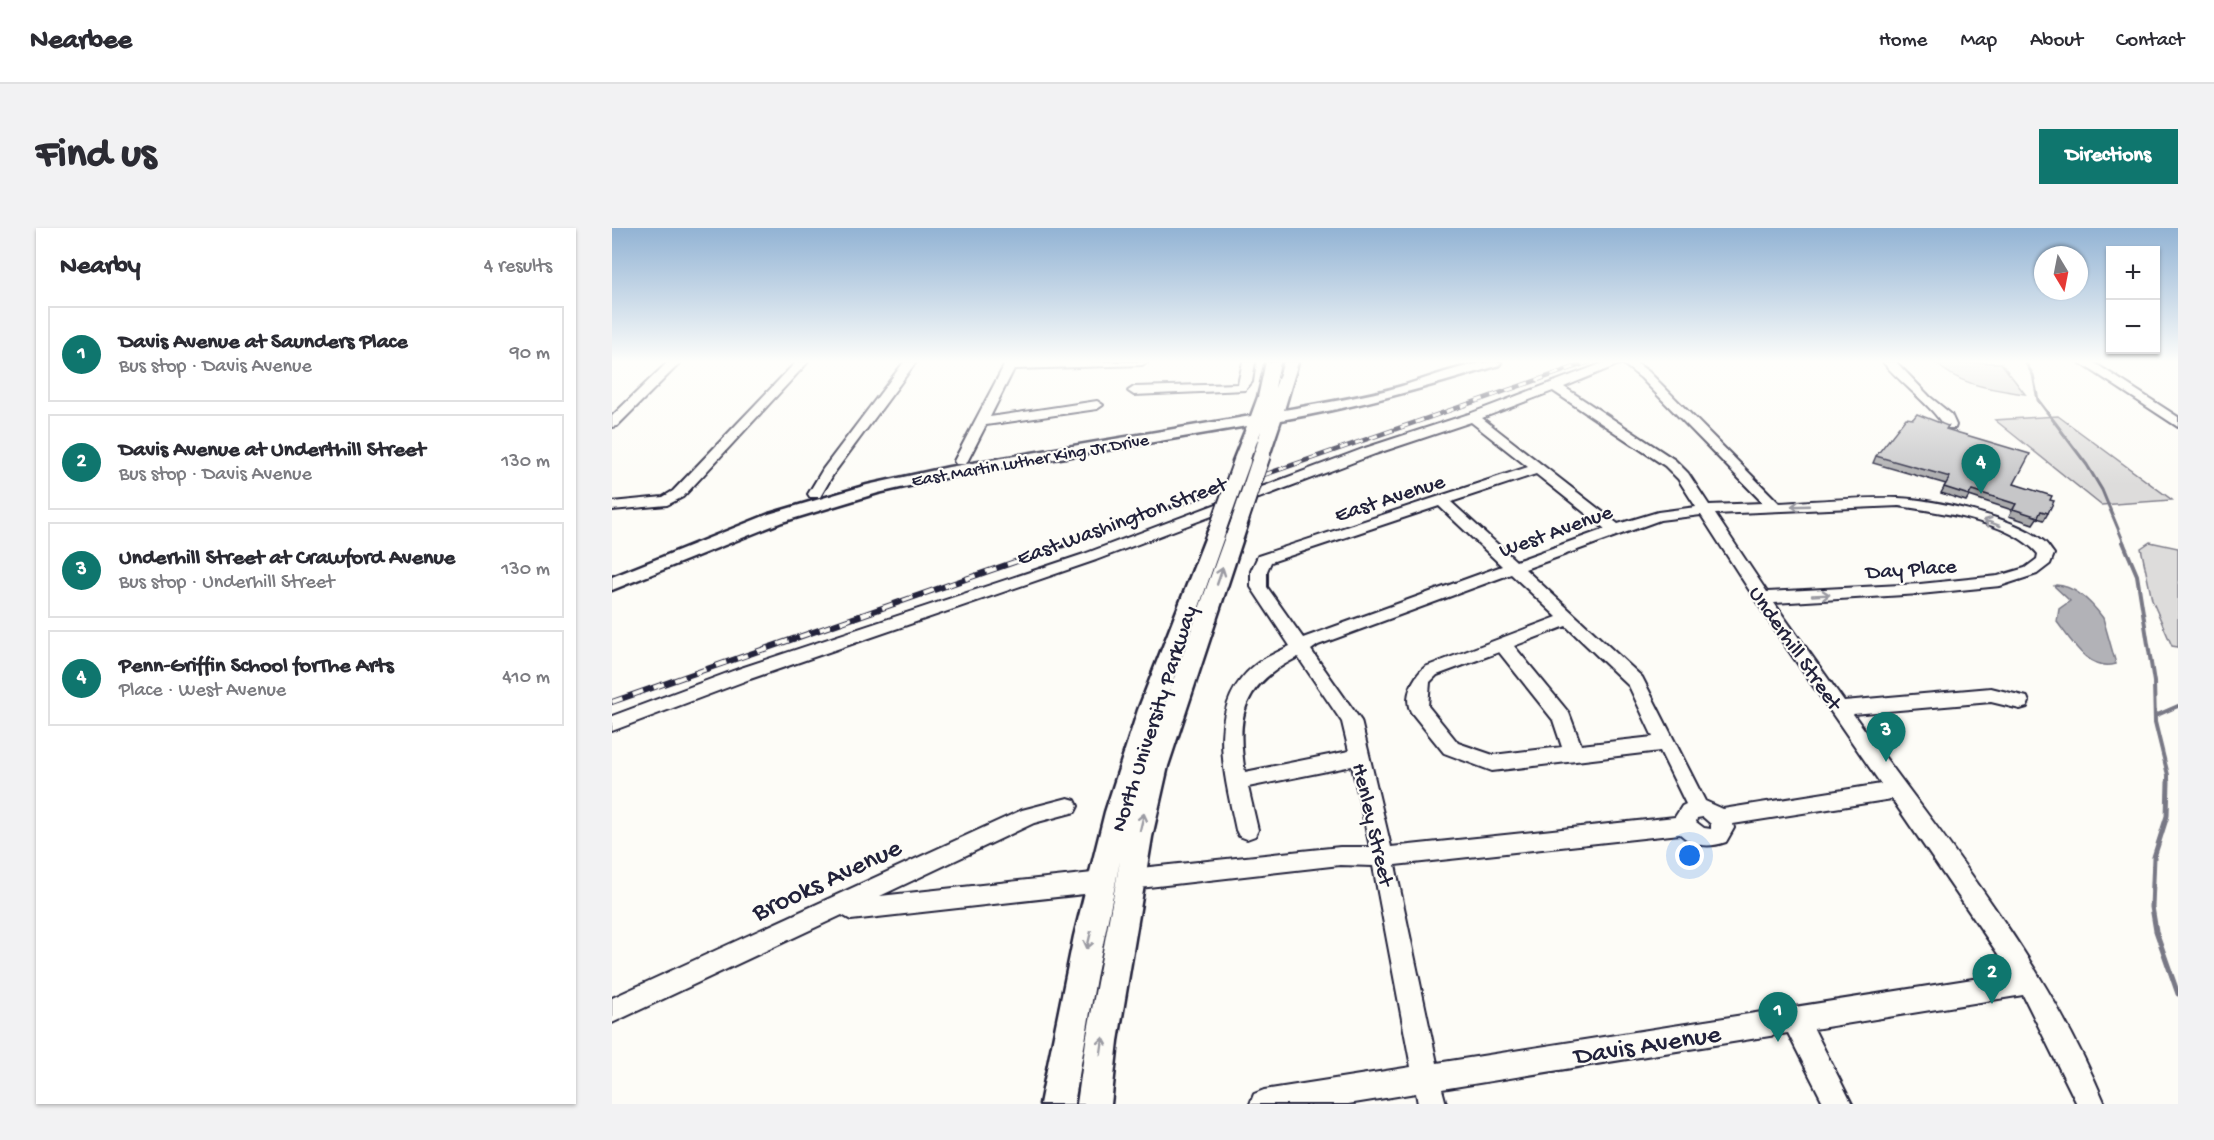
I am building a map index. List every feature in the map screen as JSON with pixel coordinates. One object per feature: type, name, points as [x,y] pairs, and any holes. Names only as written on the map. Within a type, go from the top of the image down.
[{"type":"main road","points":[[1268,414],[1269,403]]},
{"type":"main road","points":[[1268,414],[1273,403]]},
{"type":"main road","name":"East Martin Luther King Jr Drive","points":[[612,584],[756,525],[841,497],[890,484],[1268,414],[1315,403]]},
{"type":"main road","name":"East Martin Luther King Jr Drive","points":[[612,572],[732,524],[815,494],[872,478],[960,460],[1337,403]]},
{"type":"main road","name":"North University Parkway","points":[[1094,1104],[1116,881],[1130,769],[1228,527],[1262,455],[1268,414]]},
{"type":"main road","name":"North University Parkway","points":[[1228,527],[1242,461],[1268,414]]},
{"type":"main road","name":"North University Parkway","points":[[1057,1104],[1079,986],[1116,881]]},
{"type":"street","points":[[612,423],[633,403]]},
{"type":"street","points":[[612,506],[667,501],[678,494],[764,403]]},
{"type":"street","points":[[815,494],[828,472],[880,403]]},
{"type":"street","points":[[960,460],[991,403]]},
{"type":"street","name":"East Washington Street","points":[[612,724],[744,674],[1090,557],[1370,451],[1508,403]]},
{"type":"street","name":"Underhill Street","points":[[1580,403],[1670,463],[1683,476],[1763,598],[2010,950],[2030,982],[2091,1104]]},
{"type":"street","points":[[1672,403],[1775,507]]},
{"type":"street","points":[[1930,403],[1947,417],[1950,425]]},
{"type":"street","points":[[2147,403],[2178,423]]},
{"type":"street","points":[[981,422],[1097,405]]},
{"type":"street","points":[[1473,417],[1616,530]]},
{"type":"street","name":"East Avenue","points":[[1259,571],[1264,559],[1539,468]]},
{"type":"street","points":[[848,899],[851,910],[1340,856],[1384,857],[1692,817],[1710,811],[1719,818],[1722,824],[1721,833],[1714,845],[1695,835],[1692,817],[1666,743],[1636,682],[1442,501]]},
{"type":"street","name":"West Avenue","points":[[1247,830],[1231,745],[1231,719],[1242,691],[1258,672],[1321,637],[1616,530],[1658,516],[1705,510],[1887,503],[1924,504],[1962,512],[2024,535],[2044,549]]},
{"type":"street","name":"Day Place","points":[[1763,598],[1920,590],[2000,581],[2031,572],[2044,561],[2046,554],[2044,549]]},
{"type":"street","name":"Henley Street","points":[[1259,571],[1259,587],[1351,720],[1384,857],[1432,1104]]},
{"type":"street","points":[[1569,619],[1431,671],[1421,680],[1418,707],[1451,748],[1492,763],[1666,743]]},
{"type":"street","points":[[1501,644],[1521,665],[1562,718],[1575,755]]},
{"type":"street","points":[[1839,708],[1991,695],[2020,702]]},
{"type":"street","points":[[1238,781],[1360,757]]},
{"type":"street","points":[[1719,818],[1897,790]]},
{"type":"street","name":"Brooks Avenue","points":[[612,1011],[1029,816],[1068,806]]},
{"type":"street","name":"Davis Avenue","points":[[1264,1104],[2030,982]]},
{"type":"street","points":[[1796,1019],[1838,1104]]},
{"type":"shaded area","points":[[2058,416],[2172,500],[2101,505],[1995,420]]},
{"type":"shaded area","points":[[2150,542],[2178,548],[2178,647],[2172,646],[2152,600],[2141,548]]},
{"type":"shaded area","points":[[2054,586],[2070,588],[2082,596],[2103,618],[2116,664],[2106,665],[2089,659],[2068,637],[2057,622],[2059,609],[2070,601]]},
{"type":"building","points":[[1917,414],[1948,426],[1946,429],[2030,454],[2014,484],[2052,496],[2050,500],[2054,501],[2048,513],[2041,511],[2038,517],[2013,509],[2016,504],[1972,490],[1969,495],[1944,487],[1950,477],[1876,456],[1906,418],[1913,419]]},
{"type":"waterway","points":[[2040,403],[2087,465],[2102,490],[2124,543]]},
{"type":"waterway","points":[[2123,542],[2137,575],[2154,682],[2155,722],[2168,782]]},
{"type":"waterway","points":[[2155,716],[2178,706]]},
{"type":"waterway","points":[[2168,782],[2167,816],[2154,857],[2152,907],[2156,931],[2178,994]]},
{"type":"railway","points":[[1068,543],[1471,403]]},
{"type":"railway","points":[[612,702],[1072,542]]},
{"type":"place","name":"Penn-Griffin School forThe Arts","points":[[1981,494]]},
{"type":"place","name":"Underhill Street at Crawford Avenue","points":[[1886,762]]},
{"type":"place","name":"Davis Avenue at Underthill Street","points":[[1992,1004]]},
{"type":"place","name":"Davis Avenue at Saunders Place","points":[[1778,1042]]}]
